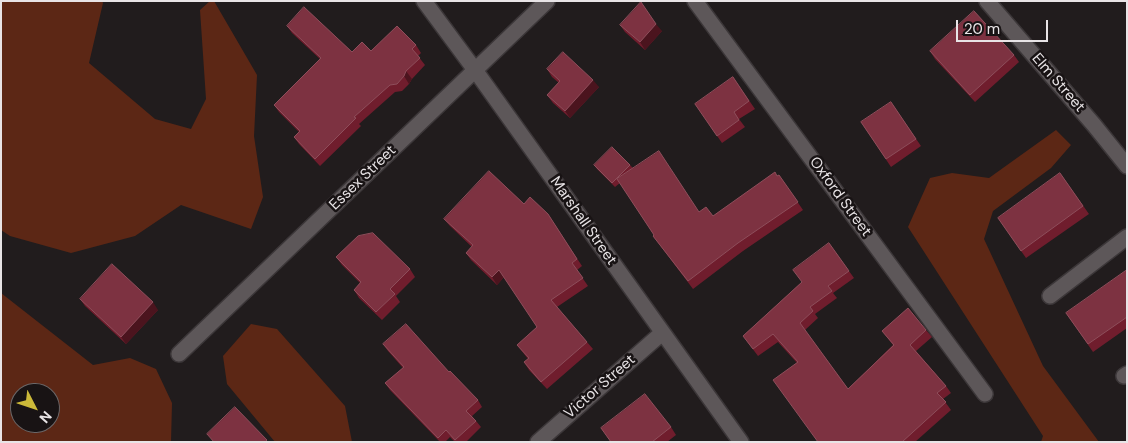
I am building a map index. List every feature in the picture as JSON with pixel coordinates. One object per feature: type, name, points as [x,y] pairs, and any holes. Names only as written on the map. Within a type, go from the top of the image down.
[{"type":"street","name":"Marshall Street","points":[[424,1],[741,442]]},
{"type":"street","name":"Essex Street","points":[[179,354],[547,1]]},
{"type":"street","name":"Oxford Street","points":[[695,1],[985,394]]},
{"type":"street","name":"Elm Street","points":[[987,1],[1127,166]]},
{"type":"street","points":[[1050,296],[1127,237]]},
{"type":"street","name":"Victor Street","points":[[538,442],[662,333]]},
{"type":"shaded area","points":[[1,1],[102,1],[89,63],[155,119],[191,129],[206,99],[200,10],[210,1],[214,1],[257,75],[254,136],[263,197],[251,229],[181,205],[135,236],[71,253],[10,236],[1,230]]},
{"type":"shaded area","points":[[1056,130],[1071,145],[1051,168],[993,211],[984,239],[1043,366],[1099,442],[1041,442],[1043,436],[908,227],[930,178],[952,173],[989,178]]},
{"type":"shaded area","points":[[1,293],[93,365],[130,358],[156,369],[172,403],[171,442],[1,442]]},
{"type":"shaded area","points":[[251,324],[277,329],[345,406],[352,442],[275,442],[227,384],[223,356]]},
{"type":"building","points":[[641,2],[656,24],[640,42],[620,25]]},
{"type":"building","points":[[304,7],[352,52],[362,42],[371,51],[397,26],[416,45],[412,49],[420,58],[406,71],[397,84],[390,85],[354,117],[356,118],[315,159],[294,137],[300,131],[274,105],[321,58],[287,26]]},
{"type":"building","points":[[974,11],[1014,55],[970,95],[930,51]]},
{"type":"building","points":[[563,52],[593,80],[565,111],[547,95],[560,81],[547,69]]},
{"type":"building","points":[[733,77],[749,101],[734,112],[739,120],[717,136],[695,104]]},
{"type":"building","points":[[891,102],[916,139],[886,159],[861,122]]},
{"type":"building","points":[[612,147],[630,165],[612,183],[594,165]]},
{"type":"building","points":[[659,151],[699,212],[706,207],[713,216],[775,172],[798,202],[738,243],[688,281],[653,236],[617,179]]},
{"type":"building","points":[[489,171],[524,204],[530,197],[548,214],[577,259],[572,263],[583,278],[551,300],[587,342],[541,382],[524,362],[529,358],[517,345],[537,327],[499,270],[492,277],[466,253],[473,245],[444,219]]},
{"type":"building","points":[[1060,173],[1083,206],[1021,251],[998,218]]},
{"type":"building","points":[[373,233],[410,269],[390,289],[395,294],[376,312],[354,290],[361,282],[336,257],[358,236]]},
{"type":"building","points":[[829,243],[849,271],[828,286],[832,291],[810,307],[813,311],[800,323],[848,389],[894,345],[882,331],[908,308],[926,330],[910,345],[946,386],[937,393],[946,402],[902,442],[818,442],[773,380],[798,362],[773,334],[753,349],[743,336],[802,282],[793,270]]},
{"type":"building","points":[[112,264],[153,302],[121,337],[80,299]]},
{"type":"building","points":[[1127,270],[1127,317],[1088,344],[1066,313]]},
{"type":"building","points":[[406,324],[449,372],[478,400],[466,411],[476,421],[455,440],[446,430],[438,438],[385,383],[404,367],[383,344]]},
{"type":"building","points":[[645,394],[671,427],[652,442],[611,442],[601,428]]},
{"type":"building","points":[[235,407],[267,440],[265,442],[214,442],[207,434]]}]
